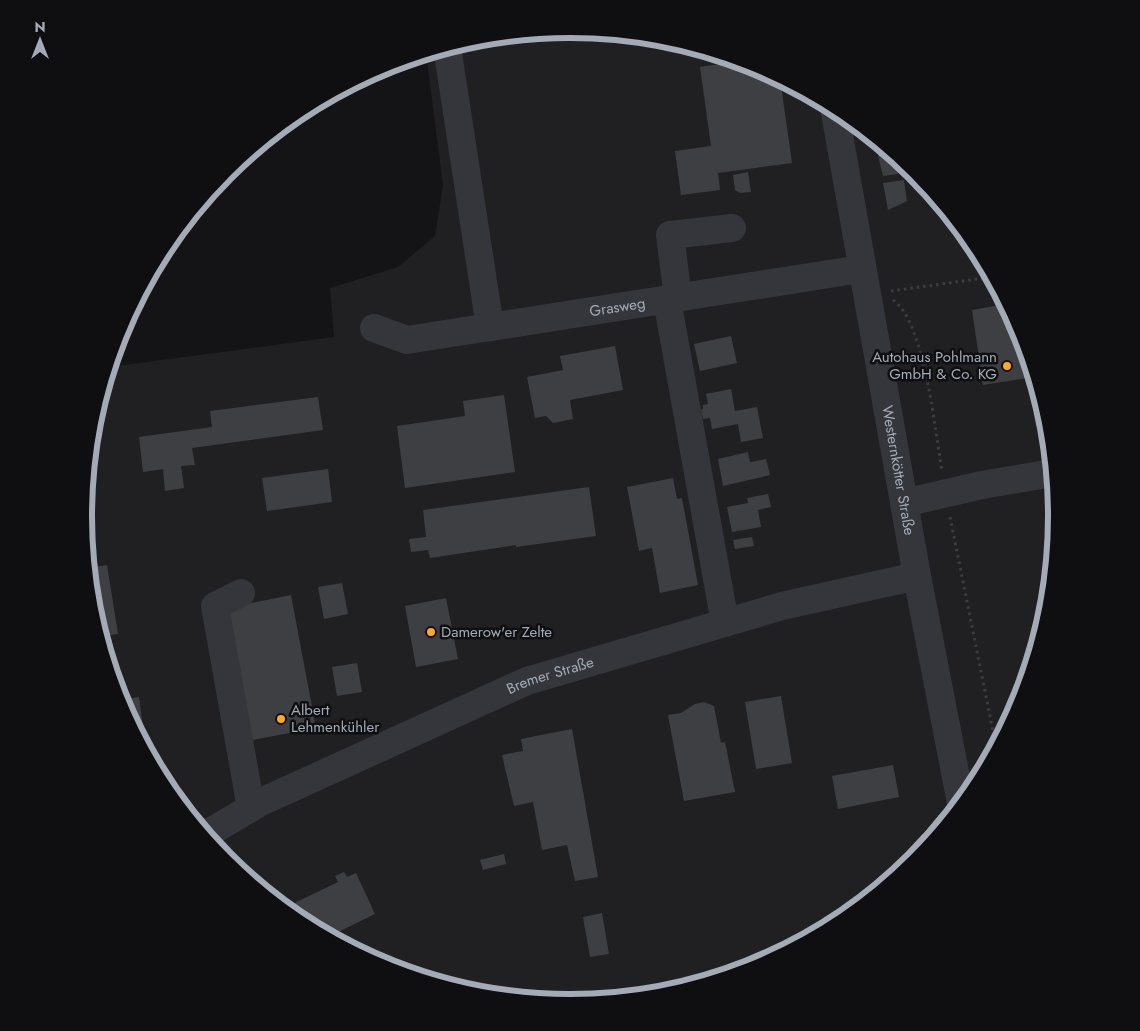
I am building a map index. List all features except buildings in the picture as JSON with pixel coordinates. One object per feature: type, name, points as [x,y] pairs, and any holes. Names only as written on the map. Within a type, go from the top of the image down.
[{"type":"street","points":[[448,54],[490,327]]},
{"type":"street","name":"Westernkötter Straße","points":[[836,118],[870,286],[904,503],[959,792]]},
{"type":"street","points":[[725,623],[672,299],[670,236],[732,228]]},
{"type":"street","name":"Grasweg","points":[[374,328],[407,340],[672,299],[870,286]]},
{"type":"street","points":[[904,503],[982,485],[1046,474]]},
{"type":"street","name":"Bremer Straße","points":[[212,832],[250,808],[527,681],[782,606],[917,576]]},
{"type":"street","points":[[241,593],[215,606],[250,808]]},
{"type":"path","points":[[870,286],[984,277]]},
{"type":"path","points":[[870,286],[900,305],[919,344],[994,736]]},
{"type":"shaded area","points":[[570,38],[632,42],[694,54],[753,74],[781,87],[836,118],[885,156],[929,200],[967,250],[984,276],[1012,333],[1023,362],[1039,422],[1047,484],[1048,516],[1044,578],[1039,609],[1023,669],[1012,698],[984,755],[967,781],[929,831],[908,853],[861,895],[836,913],[781,944],[753,957],[694,977],[663,984],[632,989],[570,994],[508,989],[477,984],[416,968],[387,957],[359,944],[304,913],[255,875],[232,853],[211,831],[173,781],[141,727],[128,698],[117,669],[101,609],[93,547],[93,484],[96,453],[101,422],[116,366],[334,337],[330,288],[398,267],[435,236],[443,185],[427,60],[477,47],[508,42]]},
{"type":"place","name":"Autohaus Pohlmann GmbH & Co. KG","points":[[1007,366]]},
{"type":"place","name":"Damerow'er Zelte","points":[[431,632]]},
{"type":"place","name":"Albert Lehmenkühler","points":[[281,719]]}]
